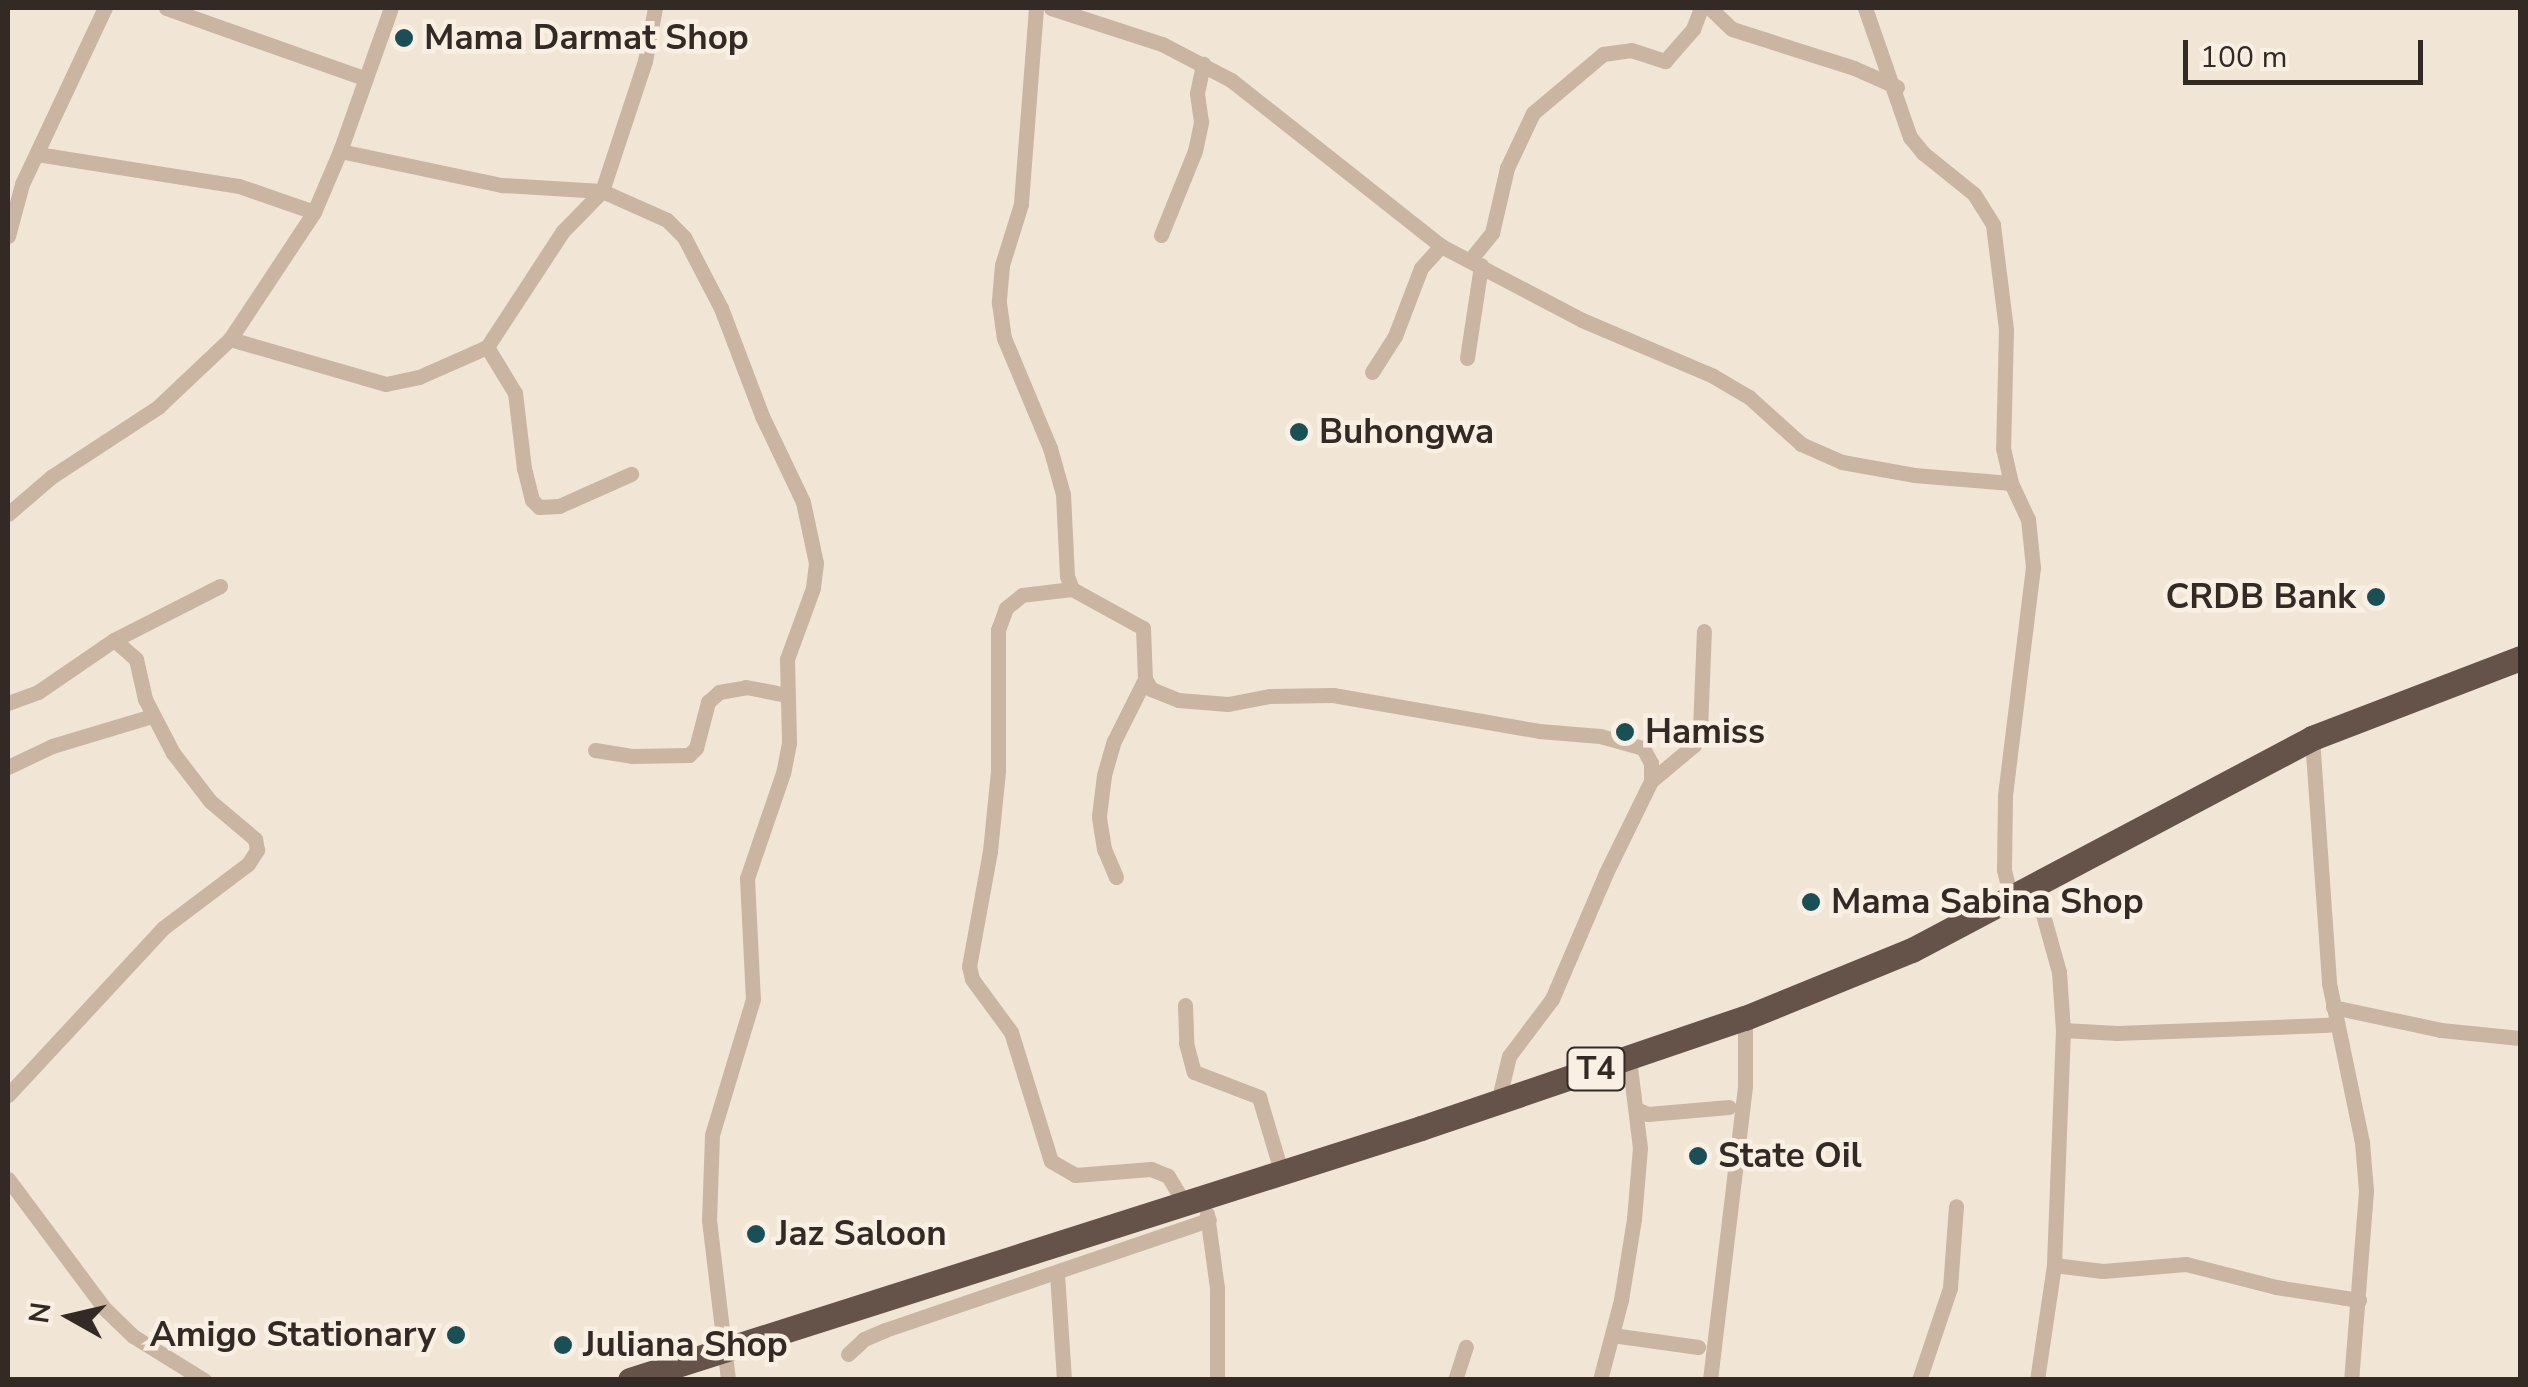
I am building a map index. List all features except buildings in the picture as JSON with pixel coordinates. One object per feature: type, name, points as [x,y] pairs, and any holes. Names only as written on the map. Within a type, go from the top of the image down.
[{"type":"highway","name":"T4","points":[[630,1380],[1198,1206],[1280,1172],[1744,1018],[1912,950],[2164,813],[2312,738],[2520,658]]},
{"type":"street","points":[[8,236],[22,184],[106,8]]},
{"type":"street","points":[[166,8],[366,79]]},
{"type":"street","points":[[8,514],[51,477],[158,406],[230,339],[314,212],[391,8]]},
{"type":"street","points":[[230,339],[386,384],[419,377],[487,347],[563,231],[602,191],[645,61],[655,8]]},
{"type":"street","points":[[1036,8],[1020,204],[1002,265],[1000,303],[1004,338],[1050,448],[1063,494],[1067,576],[1072,589]]},
{"type":"street","points":[[1051,8],[1162,44],[1203,64],[1268,107],[1440,246],[1582,320],[1712,376],[1749,397],[1801,444],[1842,462],[1914,474],[2011,483]]},
{"type":"street","points":[[1467,358],[1475,262],[1492,234],[1507,168],[1534,113],[1603,54],[1631,50],[1665,62],[1693,29],[1701,8]]},
{"type":"street","points":[[1710,8],[1732,29],[1854,68],[1896,87]]},
{"type":"street","points":[[1865,8],[1896,87],[1910,136],[1922,152],[1974,194],[1993,225],[2006,328],[2003,448],[2011,483],[2028,519],[2033,567],[2004,796],[2004,870],[2011,898]]},
{"type":"street","points":[[1161,235],[1195,151],[1202,122],[1197,93],[1203,64]]},
{"type":"street","points":[[340,151],[502,185],[602,191],[667,220],[684,237],[721,308],[762,416],[804,502],[816,564],[808,613],[787,659],[789,742],[783,774],[747,878],[753,999],[712,1135],[709,1220],[728,1380]]},
{"type":"street","points":[[38,154],[239,186],[314,212]]},
{"type":"street","points":[[8,174],[22,184]]},
{"type":"street","points":[[1372,372],[1395,336],[1421,268],[1440,246]]},
{"type":"street","points":[[487,347],[515,393],[524,468],[532,500],[538,507],[559,506],[631,474]]},
{"type":"street","points":[[8,703],[38,692],[114,640],[220,586]]},
{"type":"street","points":[[1116,877],[1104,849],[1099,816],[1104,775],[1114,740],[1146,679],[1143,628],[1072,589],[1022,595],[1006,608],[998,630],[998,771],[990,851],[970,966],[972,980],[1011,1032],[1051,1161],[1074,1175],[1151,1169],[1168,1176],[1198,1206],[1218,1288],[1217,1380]]},
{"type":"street","points":[[1498,1102],[1509,1056],[1552,999],[1606,873],[1651,782],[1694,745],[1700,729],[1704,631]]},
{"type":"street","points":[[8,1095],[162,928],[248,864],[256,850],[255,839],[194,781],[152,716],[136,658],[114,640]]},
{"type":"street","points":[[1146,679],[1157,694],[1178,700],[1228,704],[1270,696],[1332,695],[1539,731],[1600,736],[1643,748],[1651,762],[1651,782]]},
{"type":"street","points":[[595,750],[632,756],[690,755],[696,748],[708,702],[719,692],[746,687],[788,695]]},
{"type":"street","points":[[8,767],[52,746],[152,716]]},
{"type":"street","points":[[2312,738],[2333,1007],[2364,1158],[2366,1191],[2351,1380]]},
{"type":"street","points":[[2035,886],[2060,972],[2063,1030],[2056,1108],[2054,1265],[2037,1380]]},
{"type":"street","points":[[1186,1005],[1186,1043],[1194,1072],[1259,1097],[1280,1172]]},
{"type":"street","points":[[2333,1007],[2441,1030],[2520,1038]]},
{"type":"street","points":[[1710,1380],[1745,1086],[1744,1018]]},
{"type":"street","points":[[2063,1030],[2118,1033],[2329,1025]]},
{"type":"street","points":[[1600,1380],[1634,1219],[1640,1148],[1629,1058]]},
{"type":"street","points":[[1636,1109],[1648,1114],[1730,1107]]},
{"type":"street","points":[[8,1179],[105,1309],[133,1336],[204,1380]]},
{"type":"street","points":[[848,1354],[864,1338],[1057,1274],[1198,1206]]},
{"type":"street","points":[[1919,1380],[1950,1288],[1956,1206]]},
{"type":"street","points":[[2054,1265],[2103,1271],[2186,1264],[2276,1286],[2359,1300]]},
{"type":"street","points":[[1057,1274],[1064,1380]]},
{"type":"street","points":[[1612,1335],[1698,1347]]},
{"type":"street","points":[[1455,1380],[1466,1347]]},
{"type":"place","name":"Mama Darmat Shop","points":[[404,38]]},
{"type":"place","name":"Buhongwa","points":[[1299,432]]},
{"type":"place","name":"CRDB Bank","points":[[2376,597]]},
{"type":"place","name":"Hamiss","points":[[1625,732]]},
{"type":"place","name":"Mama Sabina Shop","points":[[1811,902]]},
{"type":"place","name":"State Oil","points":[[1698,1156]]},
{"type":"place","name":"Jaz Saloon","points":[[756,1234]]},
{"type":"place","name":"Amigo Stationary","points":[[456,1335]]},
{"type":"place","name":"Juliana Shop","points":[[563,1345]]}]
